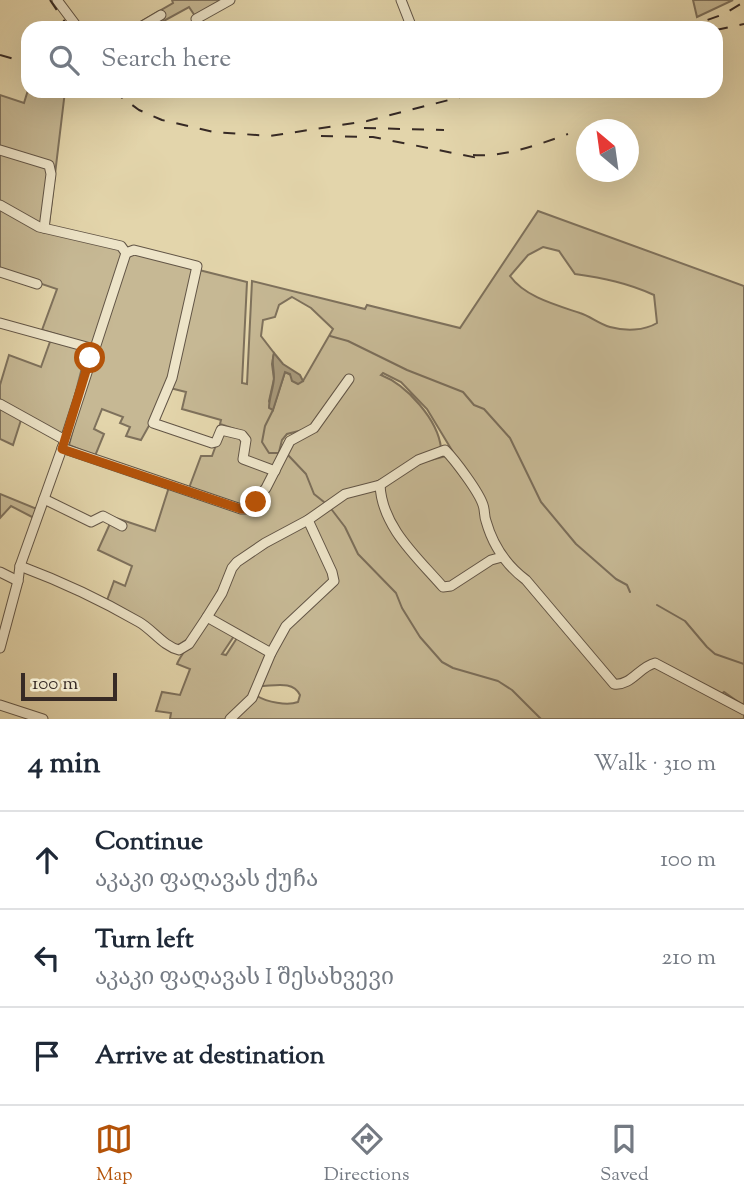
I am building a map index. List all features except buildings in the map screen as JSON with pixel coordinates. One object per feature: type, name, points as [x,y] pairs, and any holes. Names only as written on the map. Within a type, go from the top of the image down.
[{"type":"street","points":[[57,0],[73,21]]},
{"type":"street","points":[[197,19],[230,0]]},
{"type":"street","points":[[401,0],[408,21]]},
{"type":"street","points":[[151,21],[161,15]]},
{"type":"street","points":[[0,150],[49,165],[51,174],[44,228]]},
{"type":"street","points":[[0,205],[44,228],[121,246],[126,253]]},
{"type":"street","points":[[126,253],[134,250],[197,266],[172,378],[153,423],[212,443],[216,442],[221,430],[242,435],[246,440],[243,459],[275,471]]},
{"type":"street","points":[[0,648],[19,581],[20,566],[64,444],[126,253]]},
{"type":"street","points":[[0,272],[37,284]]},
{"type":"street","points":[[0,323],[94,349]]},
{"type":"street","points":[[0,404],[64,444],[241,509],[249,509],[275,471],[290,441],[314,428],[349,379]]},
{"type":"street","points":[[20,566],[55,579],[138,621],[162,641],[179,650],[189,644],[207,617],[237,562],[308,520],[345,494],[380,485],[418,460],[445,450],[453,457],[484,506],[484,518],[502,557],[526,580],[614,684],[627,683],[645,666],[655,663],[744,710]]},
{"type":"street","points":[[380,485],[381,500],[397,534],[443,586],[451,586],[491,560],[502,557]]},
{"type":"street","points":[[44,499],[91,522],[103,516],[122,526]]},
{"type":"street","points":[[230,719],[252,698],[286,626],[334,581],[308,520]]},
{"type":"street","points":[[0,572],[19,581]]},
{"type":"street","points":[[207,617],[271,653]]},
{"type":"street","points":[[0,705],[22,716],[43,719]]},
{"type":"shaded area","points":[[172,0],[223,0],[195,16],[189,7],[164,21],[142,21],[173,3]]},
{"type":"shaded area","points":[[693,0],[733,0],[697,17]]},
{"type":"shaded area","points":[[0,95],[24,103],[26,98],[64,98],[49,224],[41,225],[0,204]]},
{"type":"shaded area","points":[[0,208],[35,227],[118,248],[122,254],[92,345],[42,330],[57,289],[0,270]]},
{"type":"shaded area","points":[[538,211],[744,286],[744,706],[724,692],[720,695],[657,661],[618,682],[516,569],[493,538],[485,505],[427,409],[401,382],[383,373],[381,375],[411,395],[428,415],[439,437],[441,448],[320,511],[240,557],[225,577],[203,619],[186,641],[175,646],[106,603],[114,581],[125,586],[132,566],[98,550],[113,517],[155,531],[169,487],[249,512],[288,449],[311,428],[287,434],[282,440],[275,468],[249,460],[241,431],[220,424],[221,420],[182,409],[186,392],[170,388],[199,270],[247,282],[242,383],[247,384],[252,281],[365,309],[367,305],[460,328]],"holes":[[[543,247],[559,251],[575,274],[635,287],[654,295],[657,323],[634,330],[610,327],[524,290],[510,276],[528,255]],[[292,297],[311,308],[333,329],[303,381],[285,372],[273,409],[269,401],[274,379],[274,353],[261,336],[263,320],[275,317],[279,305]]]},
{"type":"shaded area","points":[[133,252],[189,267],[193,271],[174,358],[152,420],[141,440],[126,436],[130,427],[120,423],[123,417],[102,409],[94,429],[104,434],[95,456],[69,445],[91,360],[128,256]]},
{"type":"shaded area","points":[[51,339],[84,351],[85,356],[64,438],[0,400],[0,385],[9,355],[41,367]]},
{"type":"shaded area","points":[[274,353],[283,364],[300,375],[303,381],[298,384],[292,381],[290,374],[285,372],[273,410],[269,408],[274,381]]},
{"type":"shaded area","points":[[0,406],[21,420],[13,445],[0,439]]},
{"type":"shaded area","points":[[220,434],[242,437],[242,455],[269,469],[270,476],[248,507],[189,488],[201,456],[212,456]]},
{"type":"shaded area","points":[[446,456],[482,505],[499,555],[455,582],[444,584],[396,528],[386,501],[384,486],[415,464]]},
{"type":"shaded area","points":[[376,488],[396,539],[441,588],[499,560],[512,570],[612,686],[652,664],[744,712],[744,719],[235,719],[257,696],[277,703],[298,702],[300,695],[293,687],[259,686],[273,653],[289,626],[335,586],[312,522],[313,518],[345,496]]},
{"type":"shaded area","points":[[0,494],[37,509],[34,518],[11,506],[0,518]]},
{"type":"shaded area","points":[[305,524],[332,579],[268,649],[214,618],[212,614],[234,568]]},
{"type":"shaded area","points":[[210,622],[234,636],[222,654],[226,655],[237,638],[266,654],[251,696],[227,719],[170,719],[171,713],[156,711],[162,692],[180,695],[190,669],[177,664],[205,623]]},
{"type":"waterway","points":[[330,336],[348,341],[407,370],[463,392],[474,405],[484,409],[510,438],[541,502],[576,544],[616,579],[627,585],[630,592]]},
{"type":"waterway","points":[[273,410],[265,426],[262,442],[269,453],[278,453]]},
{"type":"waterway","points":[[288,455],[306,474],[314,494],[324,502]]},
{"type":"waterway","points":[[332,510],[345,527],[358,554],[396,593],[420,637],[442,662],[453,668],[498,681],[512,690],[541,719]]},
{"type":"waterway","points":[[657,605],[685,621],[715,654],[744,664]]},
{"type":"railway","points":[[50,0],[64,21]]},
{"type":"railway","points":[[704,21],[724,14],[744,2]]},
{"type":"railway","points":[[723,28],[744,24]]},
{"type":"railway","points":[[0,55],[21,61]]},
{"type":"railway","points":[[123,98],[139,110],[162,120],[214,132],[270,136],[367,121],[457,98]]},
{"type":"railway","points":[[364,128],[444,130]]},
{"type":"railway","points":[[473,155],[509,152],[568,134]]},
{"type":"railway","points":[[321,136],[373,137],[483,159]]},
{"type":"route","points":[[90,358],[62,449],[241,509],[249,509],[256,502]]}]
